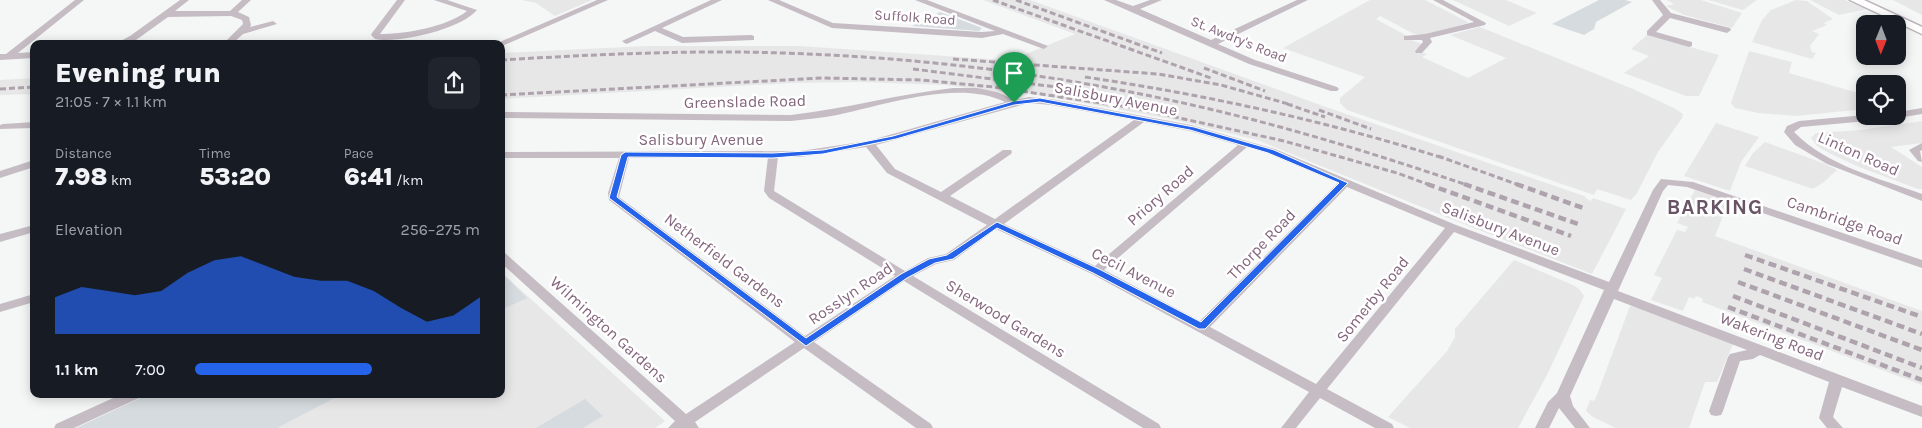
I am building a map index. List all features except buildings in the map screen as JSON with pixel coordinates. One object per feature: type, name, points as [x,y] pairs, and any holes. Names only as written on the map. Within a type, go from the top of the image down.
[{"type":"street","points":[[4,57],[80,0]]},
{"type":"street","points":[[129,40],[185,0]]},
{"type":"street","points":[[232,13],[247,0]]},
{"type":"street","points":[[401,0],[375,35],[383,38],[408,36],[463,18],[472,10],[438,0]]},
{"type":"street","points":[[505,41],[604,0]]},
{"type":"street","points":[[626,41],[718,0]]},
{"type":"street","name":"Suffolk Road","points":[[772,0],[832,25],[982,35],[995,34],[1002,31]]},
{"type":"street","points":[[919,0],[1044,46]]},
{"type":"street","name":"St. Awdry's Road","points":[[1108,0],[1252,62],[1334,89]]},
{"type":"street","points":[[1134,10],[1158,0]]},
{"type":"street","points":[[1210,44],[1304,0]]},
{"type":"street","points":[[1407,38],[1425,37],[1482,23],[1437,0]]},
{"type":"street","points":[[1656,0],[1668,15],[1727,30]]},
{"type":"street","points":[[1855,0],[1922,31]]},
{"type":"street","points":[[167,14],[232,13],[246,19],[247,25],[231,40]]},
{"type":"street","points":[[1668,15],[1650,33],[1690,44]]},
{"type":"street","points":[[239,33],[273,24]]},
{"type":"street","points":[[656,29],[682,40],[751,38]]},
{"type":"street","points":[[1419,52],[1428,42],[1425,37]]},
{"type":"street","points":[[4,57],[30,56]]},
{"type":"street","name":"Greenslade Road","points":[[505,115],[792,118],[835,113],[900,98],[947,91],[996,94],[1006,97],[1014,103]]},
{"type":"street","name":"Salisbury Avenue","points":[[505,154],[773,156],[823,152],[869,144],[1014,103],[1040,100],[1191,128],[1271,151],[1344,183],[1611,290]]},
{"type":"street","points":[[1906,114],[1922,111]]},
{"type":"street","name":"Rosslyn Road","points":[[684,426],[904,276],[932,261],[950,257],[1142,119]]},
{"type":"street","name":"Linton Road","points":[[1856,119],[1799,124],[1790,130],[1792,136],[1802,145],[1827,160],[1922,198]]},
{"type":"street","points":[[4,127],[30,125]]},
{"type":"street","name":"Priory Road","points":[[1096,271],[1246,143]]},
{"type":"street","name":"Cecil Avenue","points":[[869,144],[891,171],[997,225],[1096,271],[1202,327],[1317,392],[1387,428]]},
{"type":"street","points":[[1922,146],[1914,150],[1922,159]]},
{"type":"street","points":[[943,196],[1007,152]]},
{"type":"street","name":"Netherfield Gardens","points":[[625,155],[613,198],[806,343],[926,428]]},
{"type":"street","name":"Sherwood Gardens","points":[[773,156],[769,186],[769,191],[773,196],[1154,428]]},
{"type":"street","points":[[0,175],[30,164]]},
{"type":"street","name":"Cambridge Road","points":[[1611,290],[1658,190],[1665,181],[1689,184],[1922,264]]},
{"type":"street","name":"Thorpe Road","points":[[1202,327],[1344,183]]},
{"type":"street","name":"Somerby Road","points":[[1288,428],[1452,227]]},
{"type":"street","points":[[0,238],[30,229]]},
{"type":"street","name":"Wilmington Gardens","points":[[505,260],[684,426]]},
{"type":"street","points":[[1542,428],[1553,406],[1563,396],[1611,290]]},
{"type":"street","name":"Wakering Road","points":[[1611,290],[1759,350],[1922,412]]},
{"type":"street","points":[[0,308],[30,299]]},
{"type":"street","points":[[1716,411],[1734,357],[1748,356],[1759,350]]},
{"type":"street","points":[[1836,428],[1826,418],[1837,380]]},
{"type":"street","points":[[1563,396],[1566,408],[1583,428]]},
{"type":"street","points":[[61,428],[125,398]]},
{"type":"shaded area","points":[[522,0],[592,0],[555,16],[536,3]]},
{"type":"shaded area","points":[[983,0],[1030,0],[1326,107],[1584,196],[1590,201],[1593,198],[1626,209],[1592,274],[1257,140],[1171,119],[1014,91],[1001,92],[944,85],[861,82],[792,83],[505,99],[505,53],[647,46],[800,46],[1018,61],[1021,56],[1075,34]]},
{"type":"shaded area","points":[[1370,0],[1425,0],[1466,21],[1468,23],[1422,35],[1414,34],[1380,16],[1376,19],[1407,36],[1408,39],[1422,44],[1415,50],[1427,54],[1422,57],[1468,78],[1506,58],[1450,35],[1480,27],[1633,89],[1674,108],[1683,114],[1682,118],[1658,152],[1637,193],[1631,200],[1597,189],[1594,195],[1347,110],[1340,103],[1340,98],[1365,77],[1283,48]]},
{"type":"shaded area","points":[[1453,0],[1506,0],[1537,13],[1509,26]]},
{"type":"shaded area","points":[[1599,0],[1625,0],[1632,2],[1596,22],[1594,29],[1584,35],[1552,24]]},
{"type":"shaded area","points":[[1667,0],[1701,0],[1742,13],[1732,28],[1684,15],[1666,6],[1674,4]]},
{"type":"shaded area","points":[[1708,0],[1757,0],[1743,10]]},
{"type":"shaded area","points":[[1796,0],[1807,1],[1833,19],[1824,23],[1827,25],[1812,31],[1819,34],[1810,46],[1812,52],[1816,53],[1812,59],[1752,42],[1762,20],[1771,10]]},
{"type":"shaded area","points":[[1810,0],[1845,0],[1867,9],[1839,15]]},
{"type":"shaded area","points":[[1893,0],[1922,0],[1922,15]]},
{"type":"shaded area","points":[[940,12],[982,28],[979,31],[912,26]]},
{"type":"shaded area","points":[[1647,35],[1719,55],[1699,96],[1686,96],[1624,73],[1649,56],[1631,49]]},
{"type":"shaded area","points":[[1749,51],[1792,62],[1789,73],[1856,92],[1856,110],[1796,116],[1758,113],[1735,108],[1731,103]]},
{"type":"shaded area","points":[[30,78],[30,94],[0,95],[0,80]]},
{"type":"shaded area","points":[[1922,121],[1922,143],[1891,147],[1922,167],[1922,189],[1859,167],[1817,146],[1811,138],[1816,133],[1860,130],[1906,125],[1906,123]]},
{"type":"shaded area","points":[[1716,123],[1759,137],[1741,162],[1730,191],[1684,176]]},
{"type":"shaded area","points":[[1765,142],[1837,170],[1813,189],[1745,166],[1753,153]]},
{"type":"shaded area","points":[[1695,190],[1721,199],[1727,206],[1715,236],[1922,311],[1922,385],[1702,302],[1703,299],[1696,296],[1694,299],[1689,297],[1683,311],[1651,300],[1662,278],[1654,275],[1677,230],[1685,232],[1688,227],[1677,223]]},
{"type":"shaded area","points":[[1514,260],[1573,285],[1584,296],[1547,375],[1518,428],[1410,428],[1388,417],[1447,351],[1455,337],[1455,329]]},
{"type":"shaded area","points":[[505,276],[665,421],[655,428],[76,428],[140,398],[505,398]]},
{"type":"shaded area","points":[[505,276],[527,298],[505,308]]},
{"type":"shaded area","points":[[1630,306],[1639,307],[1733,344],[1717,382],[1705,382],[1689,428],[1616,428],[1593,417],[1586,411],[1590,400],[1594,401],[1597,395]]},
{"type":"shaded area","points":[[140,398],[334,398],[277,428],[76,428]]},
{"type":"shaded area","points":[[585,399],[603,416],[583,428],[536,428]]},
{"type":"railway","points":[[993,0],[1211,78]]},
{"type":"railway","points":[[1016,0],[1162,53]]},
{"type":"railway","points":[[505,60],[654,53],[731,52],[863,57],[975,67],[1086,84],[1196,106],[1332,142],[1465,184]]},
{"type":"railway","points":[[953,59],[1158,74],[1221,85],[1292,105]]},
{"type":"railway","points":[[1204,68],[1265,91]]},
{"type":"railway","points":[[913,69],[1064,88]]},
{"type":"railway","points":[[1085,77],[1176,92],[1266,110],[1355,132],[1443,158]]},
{"type":"railway","points":[[505,95],[822,78],[921,80],[994,87],[1134,108],[1284,141],[1397,173],[1430,185]]},
{"type":"railway","points":[[0,89],[30,87]]},
{"type":"railway","points":[[1287,104],[1325,117]]},
{"type":"railway","points":[[1319,110],[1371,129]]},
{"type":"railway","points":[[1438,156],[1519,185]]},
{"type":"railway","points":[[1427,184],[1571,236]]},
{"type":"railway","points":[[1465,184],[1578,224]]},
{"type":"railway","points":[[1516,184],[1586,209]]},
{"type":"railway","points":[[1745,255],[1922,317]]},
{"type":"railway","points":[[1744,269],[1922,334]]},
{"type":"railway","points":[[1738,282],[1922,350]]},
{"type":"railway","points":[[1733,296],[1922,368]]},
{"type":"railway","points":[[1728,307],[1922,380]]},
{"type":"district","name":"BARKING","points":[[1715,207]]},
{"type":"route","points":[[1040,100],[1191,128],[1271,151],[1344,183],[1202,327],[1096,271],[997,225],[950,257],[932,261],[904,276],[806,343],[613,198],[622,160],[625,155],[773,156],[823,152],[894,138],[1014,103],[1040,100]]}]
